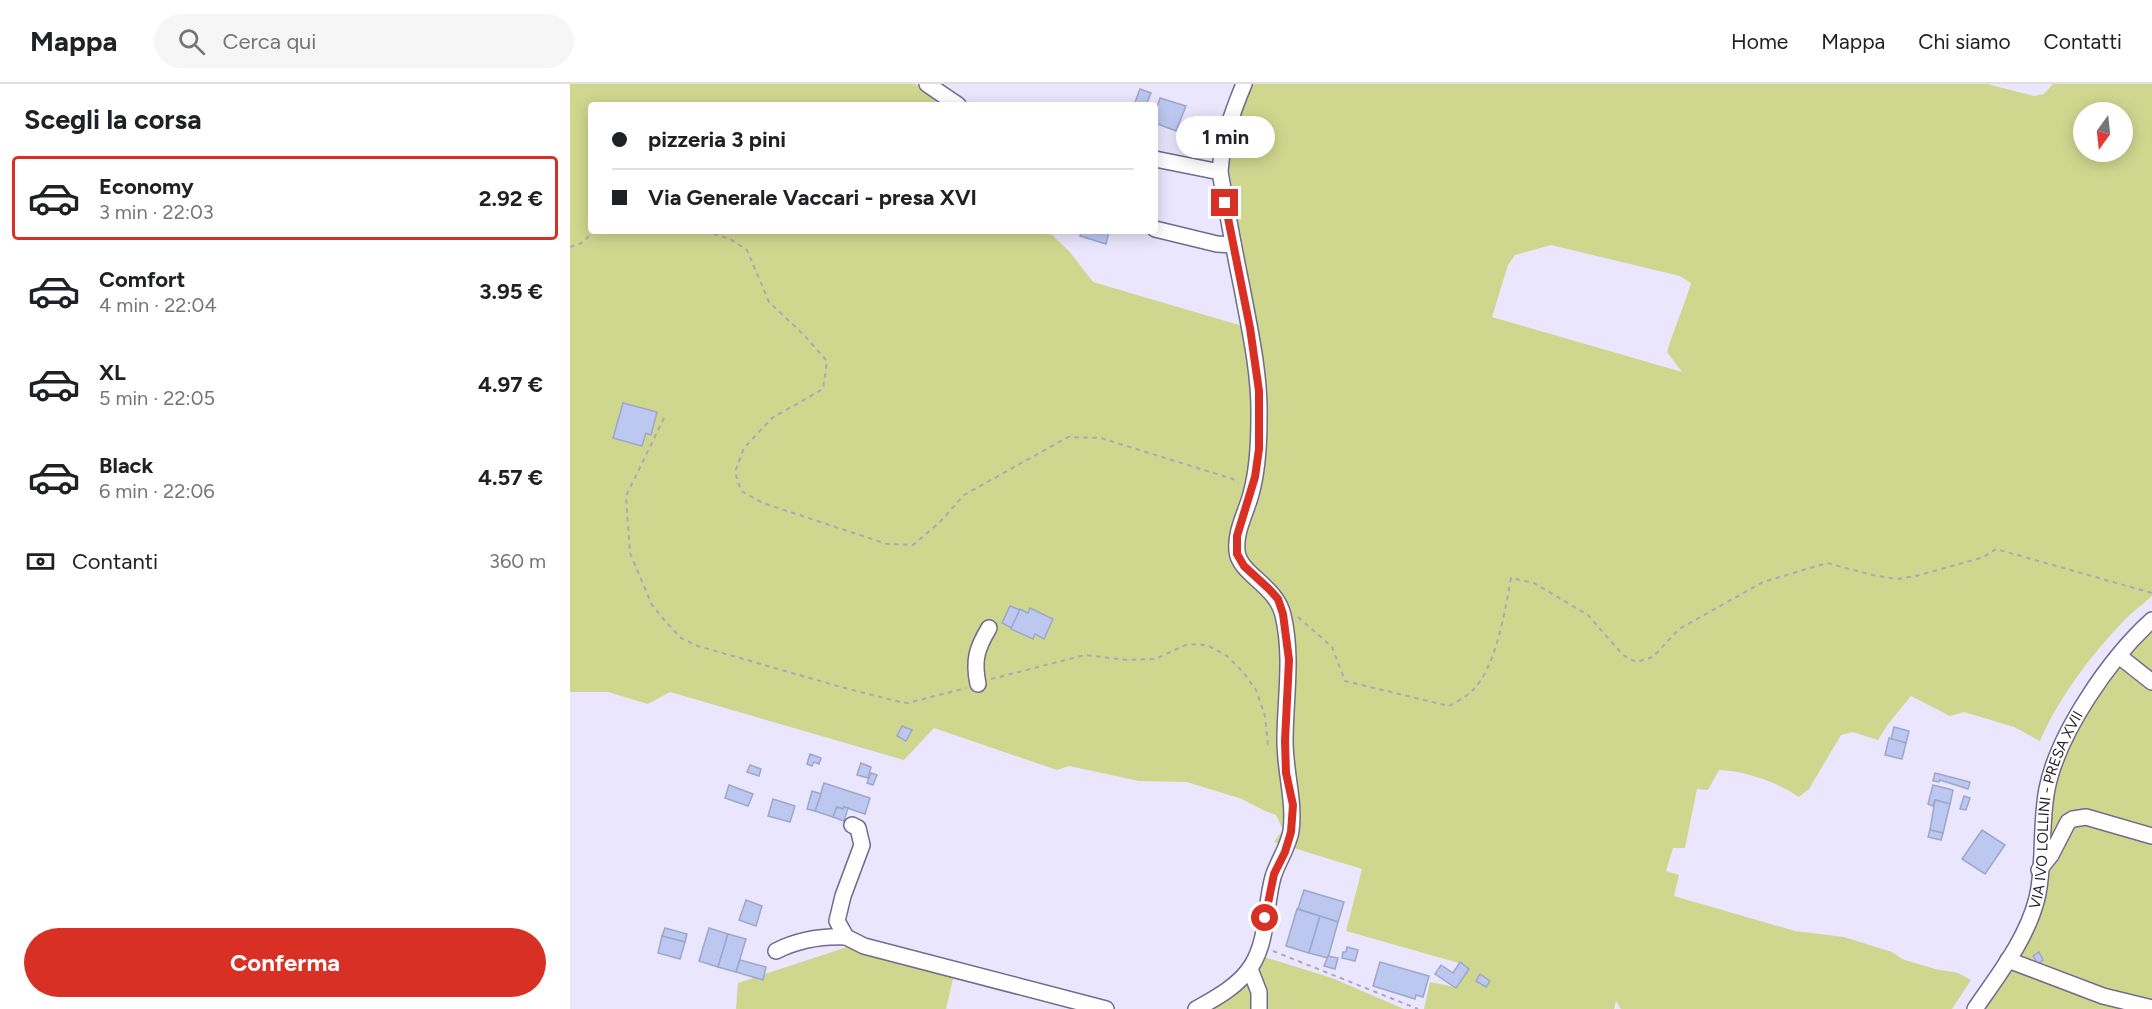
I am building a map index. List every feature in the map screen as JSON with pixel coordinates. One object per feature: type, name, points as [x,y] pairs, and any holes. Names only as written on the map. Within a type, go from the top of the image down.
[{"type":"street","points":[[927,84],[954,102]]},
{"type":"street","points":[[1196,1009],[1221,995],[1250,969],[1261,946],[1268,895],[1291,832],[1293,805],[1286,761],[1289,660],[1283,614],[1278,599],[1244,566],[1237,554],[1237,536],[1251,495],[1259,449],[1259,391],[1250,328],[1220,172],[1226,133],[1244,84]]},
{"type":"street","points":[[1158,160],[1220,172]]},
{"type":"street","points":[[1158,230],[1217,244],[1233,245]]},
{"type":"street","name":"VIA IVO LOLLINI - PRESA XVII","points":[[1975,1009],[2008,960],[2027,924],[2037,897],[2042,822],[2047,787],[2067,734],[2082,706],[2119,656],[2152,620]]},
{"type":"street","points":[[978,684],[975,668],[979,645],[989,628]]},
{"type":"street","points":[[2119,656],[2152,682]]},
{"type":"street","points":[[2039,870],[2051,855],[2067,822],[2073,819],[2085,817],[2152,836]]},
{"type":"street","points":[[846,937],[837,921],[843,896],[862,845],[858,828],[852,825]]},
{"type":"street","points":[[776,951],[792,943],[829,936],[846,937],[864,946],[1106,1009]]},
{"type":"street","points":[[2008,960],[2103,996],[2152,1008]]},
{"type":"street","points":[[1250,969],[1259,992],[1259,1009]]},
{"type":"path","points":[[570,247],[584,243],[590,234]]},
{"type":"path","points":[[714,234],[730,239],[747,250],[769,302],[803,334],[827,361],[823,389],[772,418],[744,448],[735,472],[741,491],[764,503],[887,544],[913,546],[939,523],[964,495],[1068,437],[1101,438],[1165,457],[1233,479],[1251,495]]},
{"type":"path","points":[[664,418],[626,496],[630,553],[652,605],[681,638],[698,646],[740,659],[908,703],[945,694],[1006,674],[1085,655],[1127,660],[1155,658],[1188,644],[1207,645],[1227,656],[1244,672],[1256,690],[1265,716],[1268,745],[1273,755],[1286,761]]},
{"type":"path","points":[[1278,599],[1332,647],[1345,681],[1449,706],[1472,691],[1490,664],[1503,619],[1511,578],[1534,583],[1588,615],[1623,655],[1636,662],[1653,657],[1679,629],[1763,582],[1827,563],[1897,579],[1984,557],[1996,549],[2152,593]]},
{"type":"path","points":[[1261,946],[1418,1009]]},
{"type":"green space","points":[[570,84],[915,84],[937,102],[588,102],[588,234],[1049,234],[1069,251],[1093,282],[1239,325],[1254,325],[1224,167],[1250,84],[1987,84],[2034,96],[2044,94],[2053,84],[2152,84],[2152,596],[2122,623],[2085,667],[2064,696],[2040,741],[2014,727],[1964,712],[1950,716],[1911,696],[1878,740],[1853,732],[1841,735],[1809,789],[1799,797],[1761,778],[1719,770],[1708,790],[1697,789],[1685,848],[1673,848],[1666,871],[1679,875],[1674,896],[1795,931],[1844,937],[1892,952],[1902,959],[1958,973],[1971,980],[1952,1009],[1621,1009],[1616,1001],[1614,1009],[1424,1009],[1430,982],[1455,987],[1459,963],[1346,931],[1362,869],[1274,842],[1283,830],[1276,815],[1242,799],[1187,782],[1139,781],[1069,766],[1057,770],[934,728],[904,760],[670,692],[648,704],[608,692],[570,692]],"holes":[[[1551,245],[1680,276],[1691,283],[1667,352],[1682,372],[1492,317],[1508,265],[1515,255]]]},
{"type":"green space","points":[[2152,622],[2152,1009],[1976,1009],[2024,943],[2044,817],[2068,729]]},
{"type":"green space","points":[[859,943],[956,966],[946,1009],[736,1009],[738,983]]},
{"type":"green space","points":[[1248,952],[1332,978],[1404,1009],[1201,1009],[1247,969]]},
{"type":"building","points":[[1140,89],[1151,93],[1147,102],[1135,102]]},
{"type":"building","points":[[1160,98],[1186,106],[1176,131],[1158,124]]},
{"type":"building","points":[[1080,234],[1108,234],[1106,244],[1080,236]]},
{"type":"building","points":[[623,403],[657,412],[651,435],[646,433],[642,446],[613,438]]},
{"type":"building","points":[[1010,606],[1020,610],[1012,628],[1002,623]]},
{"type":"building","points":[[1030,608],[1053,619],[1044,639],[1035,634],[1033,639],[1011,629],[1020,609],[1028,613]]},
{"type":"building","points":[[902,726],[912,730],[906,741],[897,736]]},
{"type":"building","points":[[1894,727],[1909,731],[1906,743],[1891,739]]},
{"type":"building","points":[[1889,738],[1906,743],[1902,759],[1885,755]]},
{"type":"building","points":[[810,754],[821,758],[819,764],[814,762],[812,766],[807,764]]},
{"type":"building","points":[[861,763],[871,767],[868,778],[857,775]]},
{"type":"building","points":[[750,765],[761,769],[759,776],[747,772]]},
{"type":"building","points":[[871,773],[877,775],[873,785],[867,783]]},
{"type":"building","points":[[1935,773],[1970,782],[1968,789],[1940,780],[1939,782],[1933,781]]},
{"type":"building","points":[[824,783],[870,798],[865,814],[844,807],[843,809],[837,807],[833,817],[815,811]]},
{"type":"building","points":[[729,785],[753,794],[748,806],[725,798]]},
{"type":"building","points":[[1933,785],[1953,790],[1950,804],[1935,800],[1933,806],[1928,804]]},
{"type":"building","points":[[812,791],[821,794],[815,811],[807,809]]},
{"type":"building","points":[[1964,796],[1970,798],[1966,810],[1960,809]]},
{"type":"building","points":[[773,799],[795,806],[790,822],[768,816]]},
{"type":"building","points":[[1935,800],[1950,804],[1943,833],[1930,830]]},
{"type":"building","points":[[837,807],[848,808],[844,821],[833,817]]},
{"type":"building","points":[[1930,830],[1943,833],[1941,840],[1928,837]]},
{"type":"building","points":[[1982,830],[2005,845],[1985,874],[1962,859]]},
{"type":"building","points":[[1304,890],[1344,902],[1338,922],[1298,909]]},
{"type":"building","points":[[746,900],[762,906],[756,926],[739,920]]},
{"type":"building","points":[[1297,909],[1320,916],[1309,953],[1286,946]]},
{"type":"building","points":[[1320,916],[1338,922],[1328,958],[1309,953]]},
{"type":"building","points":[[665,928],[687,934],[685,942],[662,936]]},
{"type":"building","points":[[709,928],[728,934],[718,967],[699,961]]},
{"type":"building","points":[[728,934],[746,939],[736,972],[718,967]]},
{"type":"building","points":[[662,936],[685,942],[680,959],[658,953]]},
{"type":"building","points":[[1347,947],[1358,950],[1355,961],[1342,958]]},
{"type":"building","points":[[2039,952],[2043,960],[2038,964],[2033,956]]},
{"type":"building","points":[[1328,956],[1338,958],[1335,969],[1324,966]]},
{"type":"building","points":[[740,960],[766,967],[763,980],[736,972]]},
{"type":"building","points":[[1380,962],[1429,976],[1423,997],[1416,995],[1415,999],[1373,986]]},
{"type":"building","points":[[1460,962],[1469,969],[1456,988],[1435,974],[1441,965],[1453,973]]},
{"type":"building","points":[[1480,974],[1490,981],[1486,987],[1476,981]]},
{"type":"route","points":[[1225,203],[1250,328],[1259,391],[1259,449],[1251,495],[1237,536],[1237,554],[1244,566],[1278,599],[1283,614],[1289,660],[1285,741],[1286,773],[1293,805],[1291,832],[1285,852],[1274,874],[1265,918]]}]
